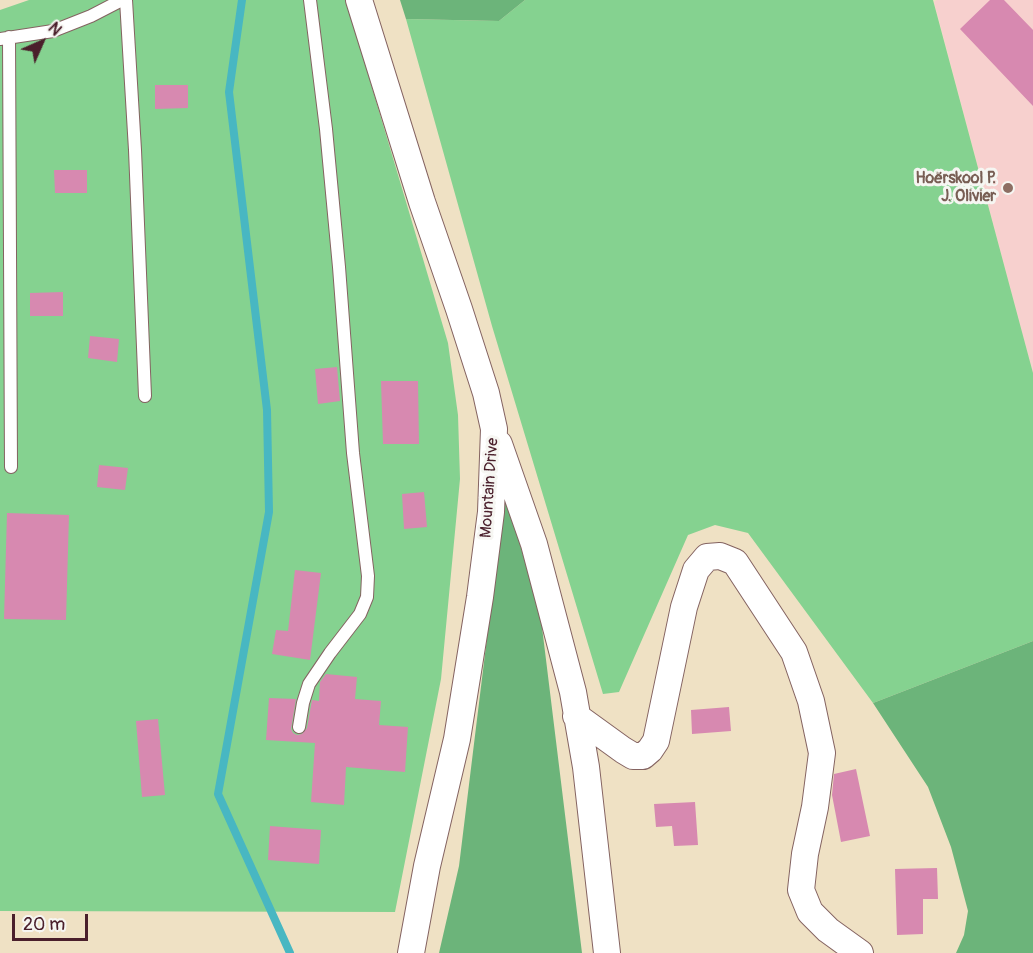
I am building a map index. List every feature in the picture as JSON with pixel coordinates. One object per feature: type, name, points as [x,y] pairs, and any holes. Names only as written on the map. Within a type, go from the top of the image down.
[{"type":"street","name":"Mountain Drive","points":[[359,0],[422,202],[486,393],[494,429],[491,512],[478,609],[457,739],[427,866],[411,953]]},
{"type":"street","points":[[494,429],[534,544],[573,692],[586,767],[607,953]]},
{"type":"street","points":[[576,716],[633,756],[643,756],[650,750],[656,741],[684,607],[696,570],[707,557],[720,556],[735,562],[794,652],[811,701],[822,753],[801,890],[810,912],[828,930],[860,953]]},
{"type":"lane","points":[[11,467],[5,38],[53,31],[124,0],[135,150],[145,396]]},
{"type":"lane","points":[[299,727],[309,684],[360,614],[368,597],[368,576],[353,453],[326,129],[310,0]]},
{"type":"shaded area","name":"Hoërskool P. J. Olivier","points":[[937,0],[1033,0],[1033,373],[934,2]]},
{"type":"green space","points":[[29,0],[346,0],[448,343],[458,415],[460,479],[441,679],[395,912],[0,911],[0,10]]},
{"type":"green space","points":[[400,0],[525,0],[499,21],[406,19]]},
{"type":"green space","points":[[525,0],[933,0],[1033,373],[1033,641],[873,703],[748,533],[715,525],[688,535],[619,692],[603,694],[492,326],[406,19],[499,21]]},
{"type":"green space","points":[[505,491],[541,619],[582,953],[439,953],[459,866]]},
{"type":"green space","points":[[1033,641],[1033,953],[956,953],[964,935],[968,911],[951,847],[928,787],[873,703]]},
{"type":"building","points":[[990,0],[1004,0],[1033,30],[1033,106],[960,29]]},
{"type":"building","points":[[155,85],[188,85],[188,108],[155,109]]},
{"type":"building","points":[[54,170],[87,170],[87,193],[55,193]]},
{"type":"building","points":[[63,292],[63,316],[30,316],[30,293]]},
{"type":"building","points":[[90,336],[119,339],[117,362],[88,358]]},
{"type":"building","points":[[337,367],[340,401],[318,404],[315,369]]},
{"type":"building","points":[[381,381],[418,381],[419,444],[383,444]]},
{"type":"building","points":[[99,465],[128,468],[125,490],[97,487]]},
{"type":"building","points":[[424,492],[427,527],[404,529],[402,494]]},
{"type":"building","points":[[7,513],[69,515],[66,620],[4,619]]},
{"type":"building","points":[[295,570],[321,573],[310,660],[272,654],[276,630],[288,631]]},
{"type":"building","points":[[326,674],[357,677],[355,699],[381,701],[379,725],[408,727],[405,772],[346,767],[344,805],[311,802],[315,743],[266,740],[269,698],[296,699],[291,729],[297,735],[302,734],[307,728],[312,700],[319,701],[320,682]]},
{"type":"building","points":[[729,707],[731,731],[692,734],[691,710]]},
{"type":"building","points":[[158,719],[165,795],[142,797],[136,721]]},
{"type":"building","points":[[856,769],[870,836],[841,842],[832,795],[834,774]]},
{"type":"building","points":[[695,802],[698,845],[674,846],[672,826],[656,827],[654,804]]},
{"type":"building","points":[[270,826],[321,830],[319,864],[268,860]]},
{"type":"building","points":[[937,868],[938,899],[923,899],[923,934],[897,935],[895,869]]},
{"type":"waterway","points":[[242,0],[229,92],[267,410],[269,512],[218,794],[290,953]]},
{"type":"place","name":"Hoërskool P. J. Olivier","points":[[1008,188]]}]
